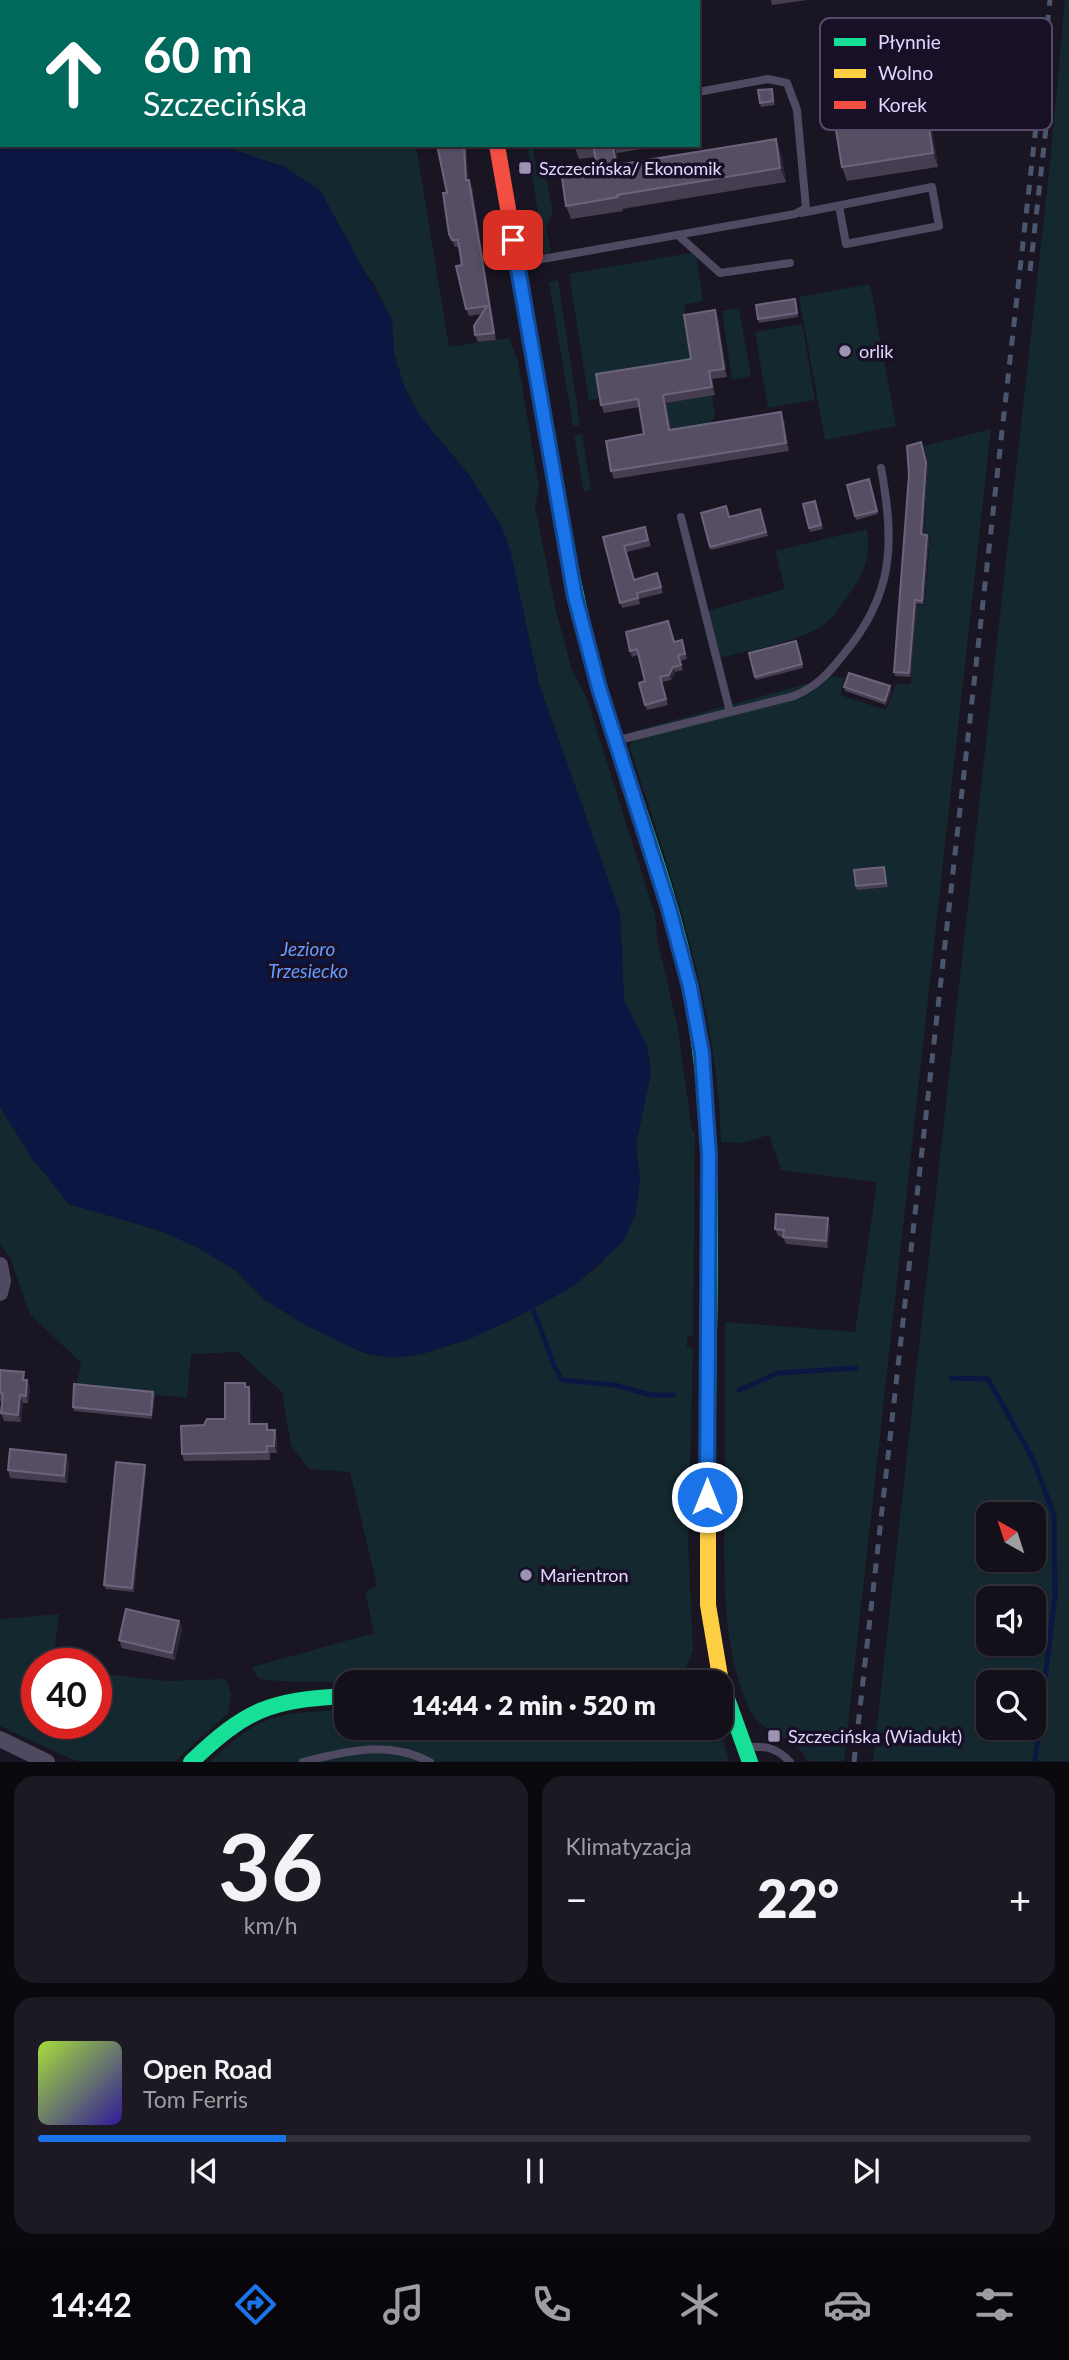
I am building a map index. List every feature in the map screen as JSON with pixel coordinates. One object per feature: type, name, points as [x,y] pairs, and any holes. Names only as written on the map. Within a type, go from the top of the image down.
[{"type":"street","points":[[497,147],[567,562],[585,640],[668,905],[690,987],[702,1053],[709,1155],[708,1605],[717,1670]]},
{"type":"street","points":[[0,1265],[3,1281],[0,1293]]},
{"type":"street","points":[[191,1762],[235,1722],[266,1704],[283,1700],[334,1697]]},
{"type":"street","points":[[733,1718],[747,1754]]},
{"type":"street","points":[[0,1740],[47,1762]]},
{"type":"lane","points":[[700,92],[768,79],[787,83],[797,110],[807,200],[806,208],[795,214]]},
{"type":"lane","points":[[517,263],[679,236],[823,209],[839,205],[932,187],[939,226],[846,244],[839,205]]},
{"type":"lane","points":[[807,200],[813,207],[823,209]]},
{"type":"lane","points":[[679,236],[720,273],[790,263]]},
{"type":"lane","points":[[615,741],[810,689],[830,672],[866,623],[886,576],[891,518],[881,468]]},
{"type":"lane","points":[[681,517],[730,712]]},
{"type":"lane","points":[[747,1754],[767,1746],[780,1752],[790,1762]]},
{"type":"lane","points":[[303,1762],[355,1748],[367,1748],[393,1749],[430,1762]]},
{"type":"shaded area","points":[[1065,0],[1069,0],[1069,1761],[873,1761],[1050,164]]},
{"type":"shaded area","points":[[225,147],[416,147],[449,347],[509,338],[518,362],[539,488],[535,507],[556,611],[572,670],[587,699],[655,915],[657,938],[678,1029],[692,1131],[695,1131],[693,1336],[687,1336],[687,1347],[693,1348],[688,1544],[693,1651],[683,1670],[334,1670],[334,1683],[258,1678],[252,1667],[374,1633],[365,1592],[377,1586],[350,1472],[309,1469],[291,1446],[282,1392],[238,1352],[191,1354],[187,1398],[76,1387],[81,1363],[30,1314],[10,1258],[0,1245],[0,1107],[32,1158],[69,1204],[161,1231],[199,1248],[235,1270],[264,1299],[305,1325],[364,1353],[391,1358],[422,1354],[509,1321],[572,1287],[603,1262],[640,1180],[636,1144],[651,1073],[647,1046],[624,1000],[620,913],[539,684],[520,597],[470,476],[419,415],[404,386],[394,353],[392,321],[374,284],[285,167]]},
{"type":"shaded area","points":[[527,147],[533,147],[536,169],[546,179],[553,212],[546,228],[551,251],[545,256]]},
{"type":"shaded area","points":[[696,252],[703,301],[684,305],[694,367],[589,401],[569,274]]},
{"type":"shaded area","points":[[558,280],[580,425],[573,426],[549,282]]},
{"type":"shaded area","name":"orlik","points":[[870,284],[896,426],[825,440],[799,297]]},
{"type":"shaded area","points":[[739,308],[751,376],[732,380],[722,311]]},
{"type":"shaded area","points":[[802,324],[815,400],[768,408],[755,332]]},
{"type":"shaded area","points":[[712,395],[715,417],[709,423],[670,429],[666,403]]},
{"type":"shaded area","points":[[991,429],[844,1761],[807,1761],[795,1746],[754,1718],[740,1684],[733,1657],[728,1630],[725,1575],[725,1322],[855,1332],[877,1182],[781,1170],[769,1135],[742,1143],[721,1142],[718,1091],[702,991],[676,893],[630,748],[634,731],[832,677],[845,677],[840,695],[886,710],[896,684],[911,684],[917,605],[925,605],[930,537],[924,537],[928,465],[924,446]]},
{"type":"shaded area","points":[[582,434],[591,490],[584,492],[574,435]]},
{"type":"shaded area","points":[[867,529],[868,547],[863,571],[836,613],[826,623],[787,641],[712,660],[700,613],[785,589],[775,551]]},
{"type":"shaded area","points":[[59,1614],[55,1648],[21,1648],[21,1736],[0,1726],[0,1619]]},
{"type":"shaded area","points":[[112,1675],[168,1681],[226,1679],[231,1694],[228,1713],[175,1761],[76,1761],[28,1739],[112,1739]]},
{"type":"shaded area","points":[[334,1711],[334,1740],[723,1740],[729,1761],[210,1762],[257,1725],[287,1715]]},
{"type":"water","name":"Jezioro Trzesiecko","points":[[0,147],[225,147],[285,167],[320,190],[392,321],[394,353],[404,386],[419,415],[470,476],[501,525],[510,549],[539,684],[620,913],[624,1000],[647,1046],[651,1073],[636,1144],[640,1180],[636,1214],[622,1243],[572,1287],[467,1340],[422,1354],[391,1358],[364,1353],[305,1325],[264,1299],[235,1270],[199,1248],[161,1231],[69,1204],[32,1158],[0,1107]]},
{"type":"building","points":[[772,89],[773,101],[760,103],[758,90]]},
{"type":"building","points":[[836,130],[929,130],[933,153],[842,167]]},
{"type":"building","points":[[776,139],[780,168],[566,206],[562,178],[598,172],[593,147],[613,147],[616,165]]},
{"type":"building","points":[[437,147],[464,147],[466,180],[469,180],[494,333],[475,335],[474,326],[487,306],[466,309],[456,266],[462,265],[458,240],[452,240],[449,234],[443,193],[447,193]]},
{"type":"building","points":[[795,299],[797,313],[758,319],[756,305]]},
{"type":"building","points":[[715,310],[724,369],[709,371],[712,387],[663,395],[669,430],[781,412],[786,443],[611,471],[606,441],[644,434],[638,399],[601,405],[596,374],[691,359],[684,315]]},
{"type":"building","points":[[921,442],[926,462],[921,534],[927,535],[922,601],[915,600],[909,673],[894,672],[909,475],[907,446]]},
{"type":"building","points":[[869,479],[877,511],[855,516],[847,485]]},
{"type":"building","points":[[815,501],[821,525],[809,528],[803,504]]},
{"type":"building","points":[[726,506],[729,517],[760,509],[766,532],[710,547],[701,513]]},
{"type":"building","points":[[645,527],[648,540],[624,546],[634,580],[657,573],[661,587],[637,593],[638,598],[620,603],[603,537]]},
{"type":"building","points":[[668,621],[674,642],[682,640],[685,654],[678,655],[681,665],[673,667],[669,675],[660,677],[666,699],[645,705],[639,683],[645,681],[637,649],[630,651],[626,632]]},
{"type":"building","points":[[796,641],[802,664],[755,677],[749,653]]},
{"type":"building","points":[[849,673],[890,686],[885,701],[844,687]]},
{"type":"building","points":[[884,867],[886,883],[856,886],[854,870]]},
{"type":"building","points":[[776,1214],[828,1218],[826,1241],[783,1237],[784,1230],[775,1229]]},
{"type":"building","points":[[0,1370],[24,1372],[23,1380],[27,1380],[26,1396],[20,1395],[18,1415],[1,1413],[3,1394],[0,1393]]},
{"type":"building","points":[[225,1383],[245,1383],[245,1387],[249,1387],[249,1424],[267,1424],[267,1430],[275,1430],[274,1446],[267,1446],[267,1452],[182,1454],[181,1426],[204,1425],[207,1419],[225,1419]]},
{"type":"building","points":[[74,1384],[153,1392],[151,1415],[73,1407]]},
{"type":"building","points":[[10,1449],[66,1455],[64,1476],[8,1470]]},
{"type":"building","points":[[116,1462],[145,1465],[132,1588],[104,1585]]},
{"type":"building","points":[[126,1609],[179,1621],[172,1653],[119,1640]]},
{"type":"waterway","points":[[533,1309],[562,1380],[615,1385],[651,1395],[674,1395]]},
{"type":"waterway","points":[[739,1390],[778,1373],[856,1368]]},
{"type":"waterway","points":[[951,1378],[988,1379],[1034,1461],[1054,1515],[1055,1596],[1035,1762]]},
{"type":"railway","points":[[1048,18],[1050,0]]},
{"type":"railway","points":[[854,1762],[1036,130]]},
{"type":"railway","points":[[1030,271],[1046,130]]},
{"type":"traffic: fast","points":[[558,498],[587,643],[611,727],[672,913],[699,1041],[705,1093],[710,1198],[708,1408]]},
{"type":"traffic: fast","points":[[191,1762],[228,1730],[261,1711],[297,1701],[334,1697]]},
{"type":"traffic: fast","points":[[733,1715],[750,1762]]},
{"type":"traffic: slow","points":[[708,1408],[708,1605],[719,1670]]},
{"type":"traffic: jam","points":[[497,147],[558,498]]},
{"type":"place","name":"Szczecińska/ Ekonomik","points":[[525,168]]},
{"type":"place","name":"orlik","points":[[845,351]]},
{"type":"place","name":"Marientron","points":[[526,1575]]},
{"type":"place","name":"Szczecińska (Wiadukt)","points":[[774,1736]]},
{"type":"route","points":[[513,240],[567,562],[585,640],[668,905],[696,1013],[706,1088],[709,1155],[707,1497]]}]
